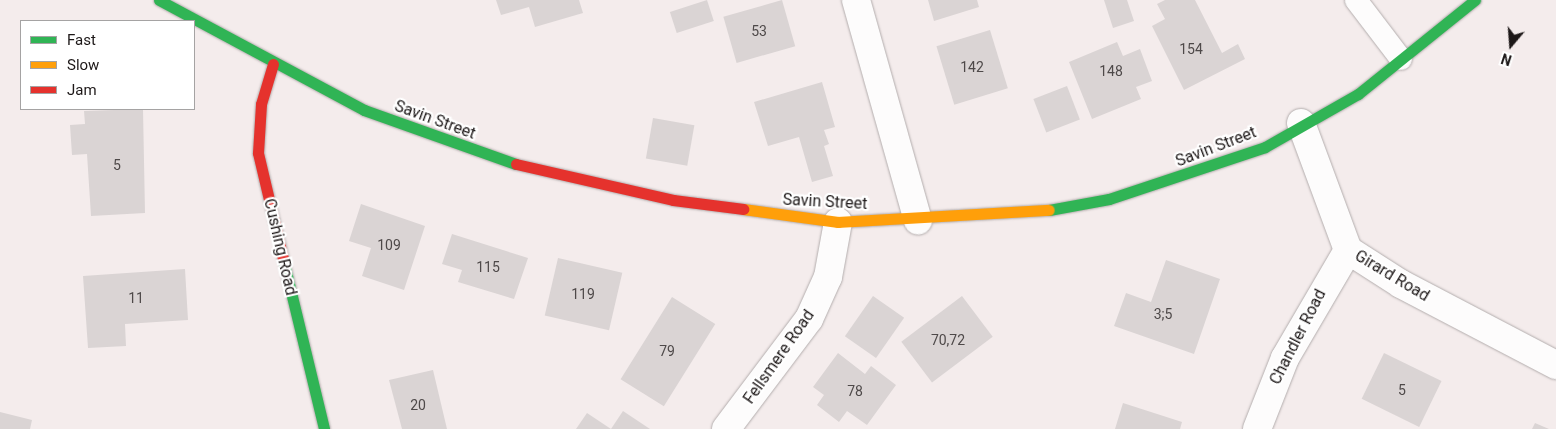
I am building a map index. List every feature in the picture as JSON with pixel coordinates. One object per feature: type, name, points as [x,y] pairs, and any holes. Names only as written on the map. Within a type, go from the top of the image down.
[{"type":"street","points":[[856,0],[918,220]]},
{"type":"street","name":"Savin Street","points":[[170,4],[273,64],[364,110],[528,168],[673,200],[838,222],[918,220],[1033,213],[1109,199],[1216,166],[1265,147],[1301,123],[1358,94],[1475,0]]},
{"type":"street","name":"Cushing Road","points":[[273,64],[261,104],[258,153],[324,429]]},
{"type":"street","name":"Girard Road","points":[[1301,123],[1348,250],[1401,284],[1556,365]]},
{"type":"street","name":"Fellsmere Road","points":[[726,429],[809,318],[828,276],[838,222]]},
{"type":"street","name":"Chandler Road","points":[[1257,429],[1285,358],[1348,250]]},
{"type":"lane","points":[[1356,0],[1401,59]]},
{"type":"building","points":[[496,0],[579,0],[583,13],[535,27],[529,7],[501,15]]},
{"type":"building","points":[[707,0],[714,21],[677,33],[670,12]]},
{"type":"building","points":[[782,0],[795,46],[737,63],[723,17]]},
{"type":"building","points":[[928,0],[977,0],[979,7],[934,21]]},
{"type":"building","points":[[1104,0],[1127,0],[1134,21],[1113,28]]},
{"type":"building","points":[[1165,0],[1195,0],[1222,53],[1238,44],[1245,59],[1184,90],[1152,26],[1165,19],[1157,4]]},
{"type":"building","points":[[990,30],[1008,88],[954,105],[936,46]]},
{"type":"building","points":[[1117,42],[1123,56],[1140,49],[1152,81],[1136,87],[1141,99],[1092,119],[1069,62]]},
{"type":"building","points":[[822,82],[835,127],[824,130],[829,144],[824,146],[833,176],[812,182],[799,137],[768,146],[754,102]]},
{"type":"building","points":[[1067,86],[1080,120],[1046,133],[1033,99]]},
{"type":"building","points":[[143,110],[145,213],[91,216],[87,154],[72,155],[70,125],[85,124],[84,111]]},
{"type":"building","points":[[653,118],[694,125],[687,166],[646,158]]},
{"type":"building","points":[[361,204],[425,226],[404,290],[362,276],[371,248],[349,241]]},
{"type":"building","points":[[452,234],[528,258],[514,299],[458,282],[462,270],[442,264]]},
{"type":"building","points":[[558,258],[622,273],[609,330],[545,315]]},
{"type":"building","points":[[1166,260],[1220,279],[1194,354],[1114,326],[1126,293],[1151,302]]},
{"type":"building","points":[[185,269],[188,320],[125,324],[126,346],[88,348],[83,276]]},
{"type":"building","points":[[873,296],[904,318],[876,358],[845,336]]},
{"type":"building","points":[[962,296],[993,337],[932,382],[901,342]]},
{"type":"building","points":[[672,297],[715,324],[664,406],[621,379]]},
{"type":"building","points":[[838,353],[865,374],[871,366],[896,385],[867,425],[847,411],[839,422],[817,405],[824,395],[813,387]]},
{"type":"building","points":[[1384,353],[1442,381],[1419,427],[1362,399]]},
{"type":"building","points":[[433,370],[447,429],[402,429],[389,380]]},
{"type":"building","points":[[1123,403],[1182,422],[1180,429],[1115,429]]},
{"type":"building","points":[[623,411],[650,429],[611,429]]},
{"type":"building","points":[[0,412],[32,420],[30,429],[0,429]]},
{"type":"building","points":[[587,413],[611,429],[576,429]]},
{"type":"building","points":[[1535,423],[1549,429],[1532,429]]},
{"type":"traffic: fast","points":[[159,0],[364,110],[516,164]]},
{"type":"traffic: fast","points":[[1049,210],[1109,199],[1265,147],[1358,94],[1475,0]]},
{"type":"traffic: fast","points":[[283,259],[324,429]]},
{"type":"traffic: slow","points":[[743,209],[838,222],[1049,210]]},
{"type":"traffic: jam","points":[[273,64],[261,104],[258,153],[283,259]]},
{"type":"traffic: jam","points":[[516,164],[673,200],[743,209]]}]
